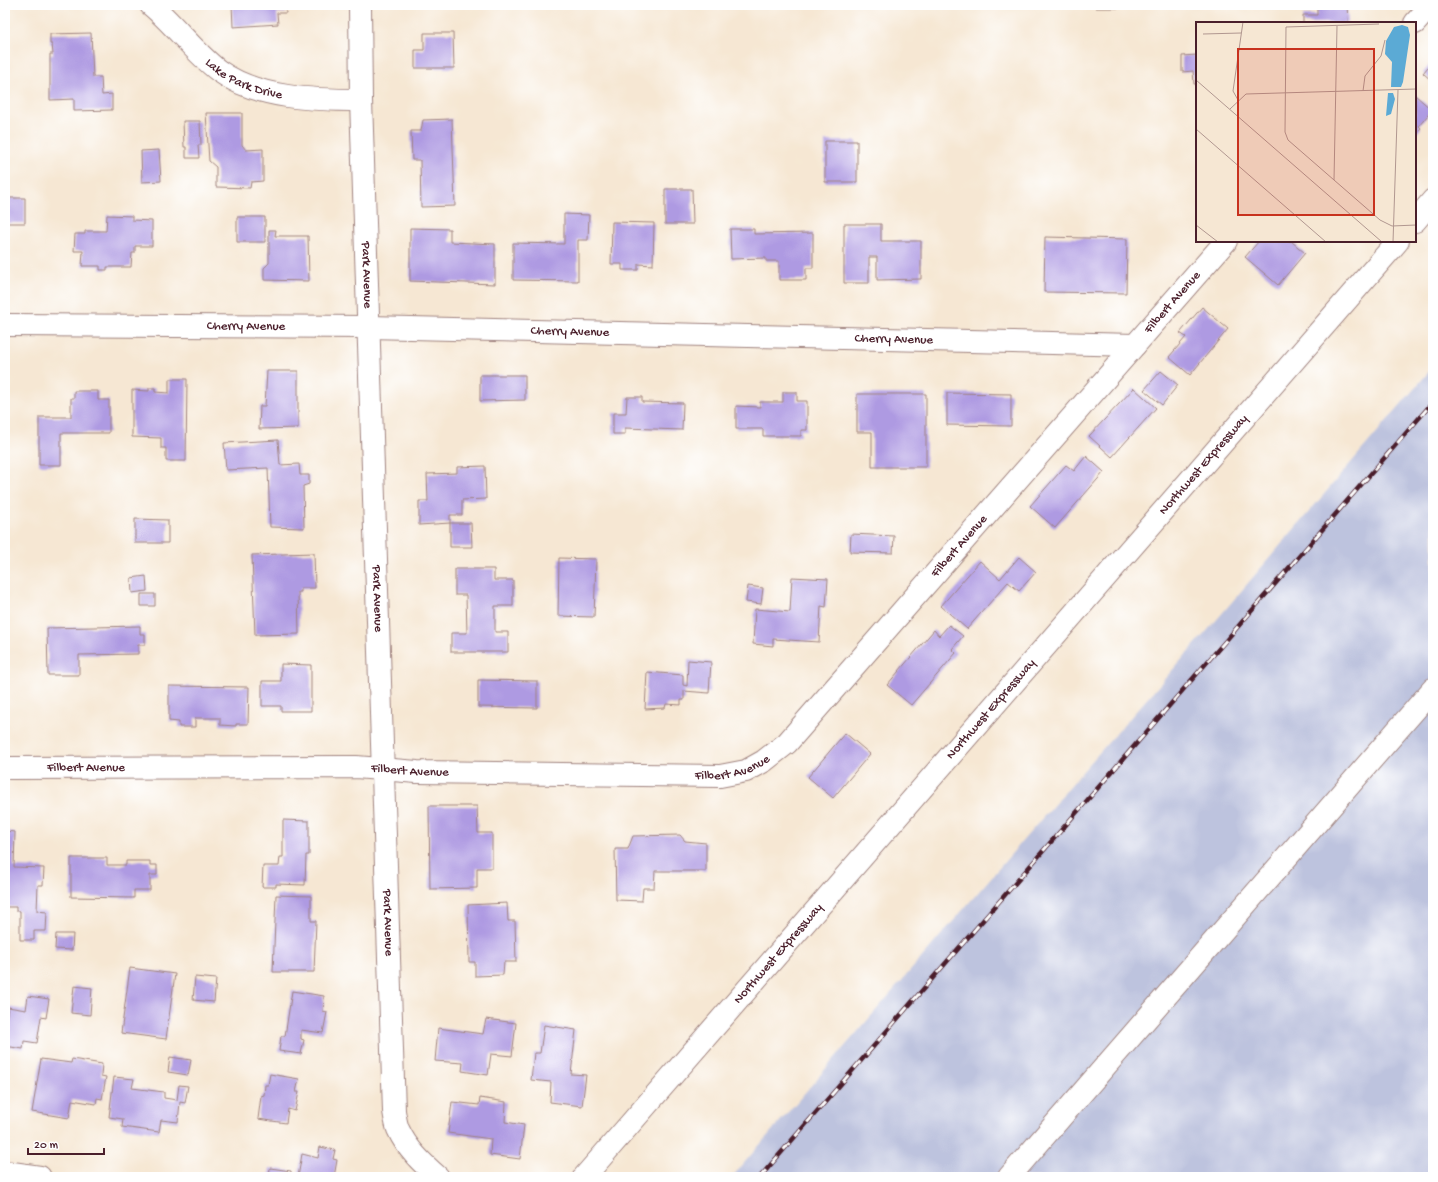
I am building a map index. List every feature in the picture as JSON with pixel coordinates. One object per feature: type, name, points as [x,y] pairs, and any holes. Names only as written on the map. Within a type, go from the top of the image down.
[{"type":"street","name":"Lake Park Drive","points":[[151,5],[196,51],[219,70],[236,81],[284,96],[325,100],[361,100]]},
{"type":"street","name":"Park Avenue","points":[[360,5],[361,100],[394,1111],[398,1129],[411,1152],[421,1163],[438,1177]]},
{"type":"street","points":[[1416,22],[1431,5]]},
{"type":"street","points":[[1416,220],[1433,200]]},
{"type":"street","name":"Filbert Avenue","points":[[5,768],[356,767],[417,772],[720,776],[746,771],[764,761],[787,743],[1225,242]]},
{"type":"street","name":"Northwest Expressway","points":[[584,1177],[1397,242]]},
{"type":"street","name":"Cherry Avenue","points":[[5,325],[369,327],[1135,345]]},
{"type":"street","points":[[1010,1177],[1433,689]]},
{"type":"street","points":[[5,1172],[40,1177]]},
{"type":"shaded area","points":[[1433,367],[1433,1177],[732,1177],[1083,771],[1207,631]]},
{"type":"building","points":[[232,5],[286,5],[286,13],[277,13],[278,24],[233,27]]},
{"type":"building","points":[[1095,5],[1120,5],[1120,8],[1096,8]]},
{"type":"building","points":[[1317,5],[1347,5],[1348,22],[1303,22],[1303,15],[1317,15]]},
{"type":"building","points":[[91,33],[93,77],[101,77],[102,95],[112,94],[112,110],[74,111],[74,99],[50,100],[50,54],[53,54],[52,44],[50,44],[50,34]]},
{"type":"building","points":[[424,33],[453,33],[454,68],[415,68],[415,50],[424,50]]},
{"type":"building","points":[[1196,55],[1196,84],[1194,84],[1193,71],[1182,72],[1182,56]]},
{"type":"building","points":[[1433,61],[1433,82],[1423,73]]},
{"type":"building","points":[[1416,96],[1432,110],[1419,126],[1421,128],[1416,134]]},
{"type":"building","points":[[206,113],[242,113],[242,145],[246,150],[263,149],[263,181],[251,182],[250,188],[216,187],[216,167],[209,161]]},
{"type":"building","points":[[452,119],[455,206],[421,207],[420,160],[412,160],[411,131],[421,131],[423,120]]},
{"type":"building","points":[[183,121],[200,121],[201,145],[198,145],[199,158],[186,158]]},
{"type":"building","points":[[825,141],[857,141],[857,182],[825,182]]},
{"type":"building","points":[[159,150],[161,181],[142,182],[141,151]]},
{"type":"building","points":[[665,189],[692,189],[693,224],[665,224]]},
{"type":"building","points":[[5,198],[25,198],[25,223],[5,223]]},
{"type":"building","points":[[564,214],[589,215],[588,240],[578,240],[578,281],[513,280],[513,243],[564,244]]},
{"type":"building","points":[[107,215],[132,216],[132,220],[152,221],[152,246],[135,246],[135,253],[132,253],[131,267],[107,267],[107,270],[100,270],[100,266],[82,266],[83,251],[74,251],[75,234],[85,234],[85,231],[106,231]]},
{"type":"building","points":[[237,217],[265,217],[265,242],[237,242]]},
{"type":"building","points":[[612,222],[654,223],[653,265],[638,264],[638,270],[622,270],[622,264],[611,264]]},
{"type":"building","points":[[844,224],[881,224],[881,241],[921,241],[921,279],[877,280],[877,257],[869,257],[869,283],[844,283]]},
{"type":"building","points":[[410,228],[450,229],[450,242],[495,244],[495,284],[410,281]]},
{"type":"building","points":[[730,229],[754,229],[754,234],[813,233],[813,268],[806,268],[806,280],[779,280],[779,261],[766,261],[766,258],[731,259]]},
{"type":"building","points":[[269,230],[276,230],[275,236],[308,236],[309,281],[264,280],[264,268],[269,263]]},
{"type":"building","points":[[1045,237],[1127,239],[1126,293],[1044,292]]},
{"type":"building","points":[[1258,242],[1292,242],[1305,253],[1278,285],[1245,257]]},
{"type":"building","points":[[1202,307],[1228,329],[1190,375],[1169,357],[1186,337],[1180,333]]},
{"type":"building","points":[[267,371],[298,371],[298,428],[259,429],[260,406],[265,406]]},
{"type":"building","points":[[1161,371],[1178,385],[1162,405],[1144,390]]},
{"type":"building","points":[[480,375],[525,375],[525,400],[480,401]]},
{"type":"building","points":[[169,379],[187,379],[186,461],[166,461],[166,448],[161,448],[161,438],[132,437],[132,390],[149,391],[149,388],[155,388],[155,392],[169,393]]},
{"type":"building","points":[[1134,388],[1156,408],[1112,457],[1089,436]]},
{"type":"building","points":[[74,391],[98,391],[98,400],[109,400],[109,433],[61,433],[61,465],[39,465],[39,417],[71,417],[71,398],[74,398]]},
{"type":"building","points":[[783,392],[797,392],[797,401],[807,401],[807,430],[801,430],[801,436],[763,436],[763,429],[736,429],[736,406],[760,407],[760,402],[783,402]]},
{"type":"building","points":[[947,393],[1011,394],[1011,426],[947,425]]},
{"type":"building","points":[[857,394],[926,394],[926,467],[872,467],[872,432],[857,432]]},
{"type":"building","points":[[627,397],[642,397],[642,402],[683,403],[682,430],[625,428],[625,434],[613,434],[613,413],[626,413]]},
{"type":"building","points":[[278,440],[280,465],[299,464],[300,475],[309,475],[309,484],[303,486],[304,528],[270,527],[268,468],[226,470],[224,443]]},
{"type":"building","points":[[1086,456],[1104,472],[1055,528],[1030,506],[1066,465],[1074,471]]},
{"type":"building","points":[[485,466],[486,499],[462,500],[462,515],[450,515],[450,523],[419,525],[419,501],[428,501],[427,474],[457,473],[457,467]]},
{"type":"building","points":[[135,519],[168,520],[168,543],[135,543]]},
{"type":"building","points":[[450,523],[471,523],[472,547],[450,547]]},
{"type":"building","points":[[851,534],[894,536],[893,553],[850,552]]},
{"type":"building","points":[[314,553],[315,588],[301,588],[301,592],[298,592],[299,634],[255,635],[252,555]]},
{"type":"building","points":[[1019,557],[1036,572],[1019,591],[1008,582],[967,629],[941,606],[980,561],[1000,579]]},
{"type":"building","points":[[559,558],[596,559],[594,617],[558,616]]},
{"type":"building","points":[[455,569],[494,569],[494,580],[513,580],[513,606],[495,606],[495,632],[508,632],[508,652],[451,652],[451,633],[467,633],[466,595],[455,595]]},
{"type":"building","points":[[146,576],[147,591],[132,593],[131,578]]},
{"type":"building","points":[[792,577],[828,579],[826,607],[821,606],[819,642],[773,639],[773,646],[753,644],[755,609],[790,612]]},
{"type":"building","points":[[748,586],[763,588],[761,604],[746,602]]},
{"type":"building","points":[[141,594],[155,594],[155,606],[141,606]]},
{"type":"building","points":[[949,625],[963,636],[952,649],[956,653],[911,705],[887,685],[934,630],[939,636]]},
{"type":"building","points":[[140,626],[140,634],[145,634],[145,645],[138,645],[138,654],[79,655],[79,675],[48,675],[47,628]]},
{"type":"building","points":[[688,660],[711,662],[709,693],[684,691],[684,700],[681,700],[681,705],[666,704],[665,708],[645,709],[647,672],[683,675],[683,685],[687,686]]},
{"type":"building","points":[[281,664],[311,665],[311,711],[281,711],[281,706],[262,706],[262,681],[281,681]]},
{"type":"building","points":[[478,680],[537,681],[537,708],[478,707]]},
{"type":"building","points":[[169,686],[249,687],[248,724],[236,724],[236,726],[220,725],[220,718],[195,718],[195,727],[179,727],[179,722],[169,721]]},
{"type":"building","points":[[845,733],[870,754],[833,798],[808,777]]},
{"type":"building","points":[[429,806],[477,806],[478,833],[492,833],[492,868],[477,868],[477,888],[430,889]]},
{"type":"building","points":[[283,820],[309,821],[309,855],[306,855],[305,885],[276,884],[276,887],[262,887],[263,866],[279,866],[280,857],[283,857]]},
{"type":"building","points":[[5,831],[15,832],[14,867],[44,868],[43,885],[38,885],[37,911],[47,912],[46,931],[34,931],[34,940],[20,940],[20,911],[16,911],[16,907],[5,907]]},
{"type":"building","points":[[680,835],[685,841],[706,843],[706,871],[655,871],[654,888],[643,888],[642,901],[616,900],[615,849],[628,849],[633,836]]},
{"type":"building","points":[[71,858],[107,858],[107,865],[126,865],[126,861],[150,861],[150,865],[157,865],[157,875],[150,875],[150,890],[134,890],[134,898],[71,897]]},
{"type":"building","points":[[276,895],[311,896],[311,921],[316,921],[314,972],[273,972]]},
{"type":"building","points":[[507,903],[508,921],[515,921],[516,962],[504,962],[503,975],[475,976],[475,962],[469,962],[468,905]]},
{"type":"building","points":[[56,934],[73,934],[72,950],[55,949]]},
{"type":"building","points":[[130,968],[175,974],[166,1039],[121,1033]]},
{"type":"building","points":[[195,977],[216,979],[214,1002],[193,1000]]},
{"type":"building","points":[[74,986],[92,988],[90,1015],[71,1013]]},
{"type":"building","points":[[292,991],[324,996],[323,1011],[327,1012],[323,1033],[301,1030],[301,1039],[304,1040],[301,1054],[279,1051],[281,1036],[285,1036]]},
{"type":"building","points":[[28,996],[49,999],[46,1018],[41,1017],[37,1043],[24,1041],[23,1049],[5,1046],[5,1027],[8,1007],[26,1010]]},
{"type":"building","points":[[486,1019],[516,1023],[512,1056],[491,1054],[488,1075],[462,1071],[463,1063],[435,1061],[438,1028],[483,1034]]},
{"type":"building","points":[[544,1025],[576,1030],[571,1074],[586,1075],[582,1106],[550,1102],[551,1082],[531,1080],[534,1053],[540,1053]]},
{"type":"building","points":[[170,1057],[191,1060],[188,1075],[168,1072]]},
{"type":"building","points":[[41,1059],[71,1063],[72,1059],[102,1064],[101,1076],[106,1077],[102,1099],[97,1098],[96,1104],[72,1100],[69,1118],[32,1112]]},
{"type":"building","points":[[270,1074],[299,1079],[296,1092],[299,1092],[295,1111],[288,1109],[286,1123],[258,1119],[261,1096],[264,1095],[265,1085],[268,1085]]},
{"type":"building","points":[[114,1077],[134,1079],[132,1088],[164,1092],[164,1098],[177,1100],[179,1085],[188,1086],[185,1103],[180,1102],[178,1122],[161,1120],[159,1132],[122,1127],[123,1119],[109,1117]]},
{"type":"building","points":[[480,1098],[506,1102],[505,1122],[524,1125],[520,1159],[490,1155],[491,1139],[448,1133],[452,1102],[479,1105]]},
{"type":"building","points":[[320,1147],[335,1150],[333,1159],[337,1160],[334,1177],[298,1177],[302,1154],[318,1158]]},
{"type":"building","points":[[270,1168],[291,1171],[291,1177],[269,1177]]},
{"type":"railway","points":[[760,1177],[1433,402]]}]
